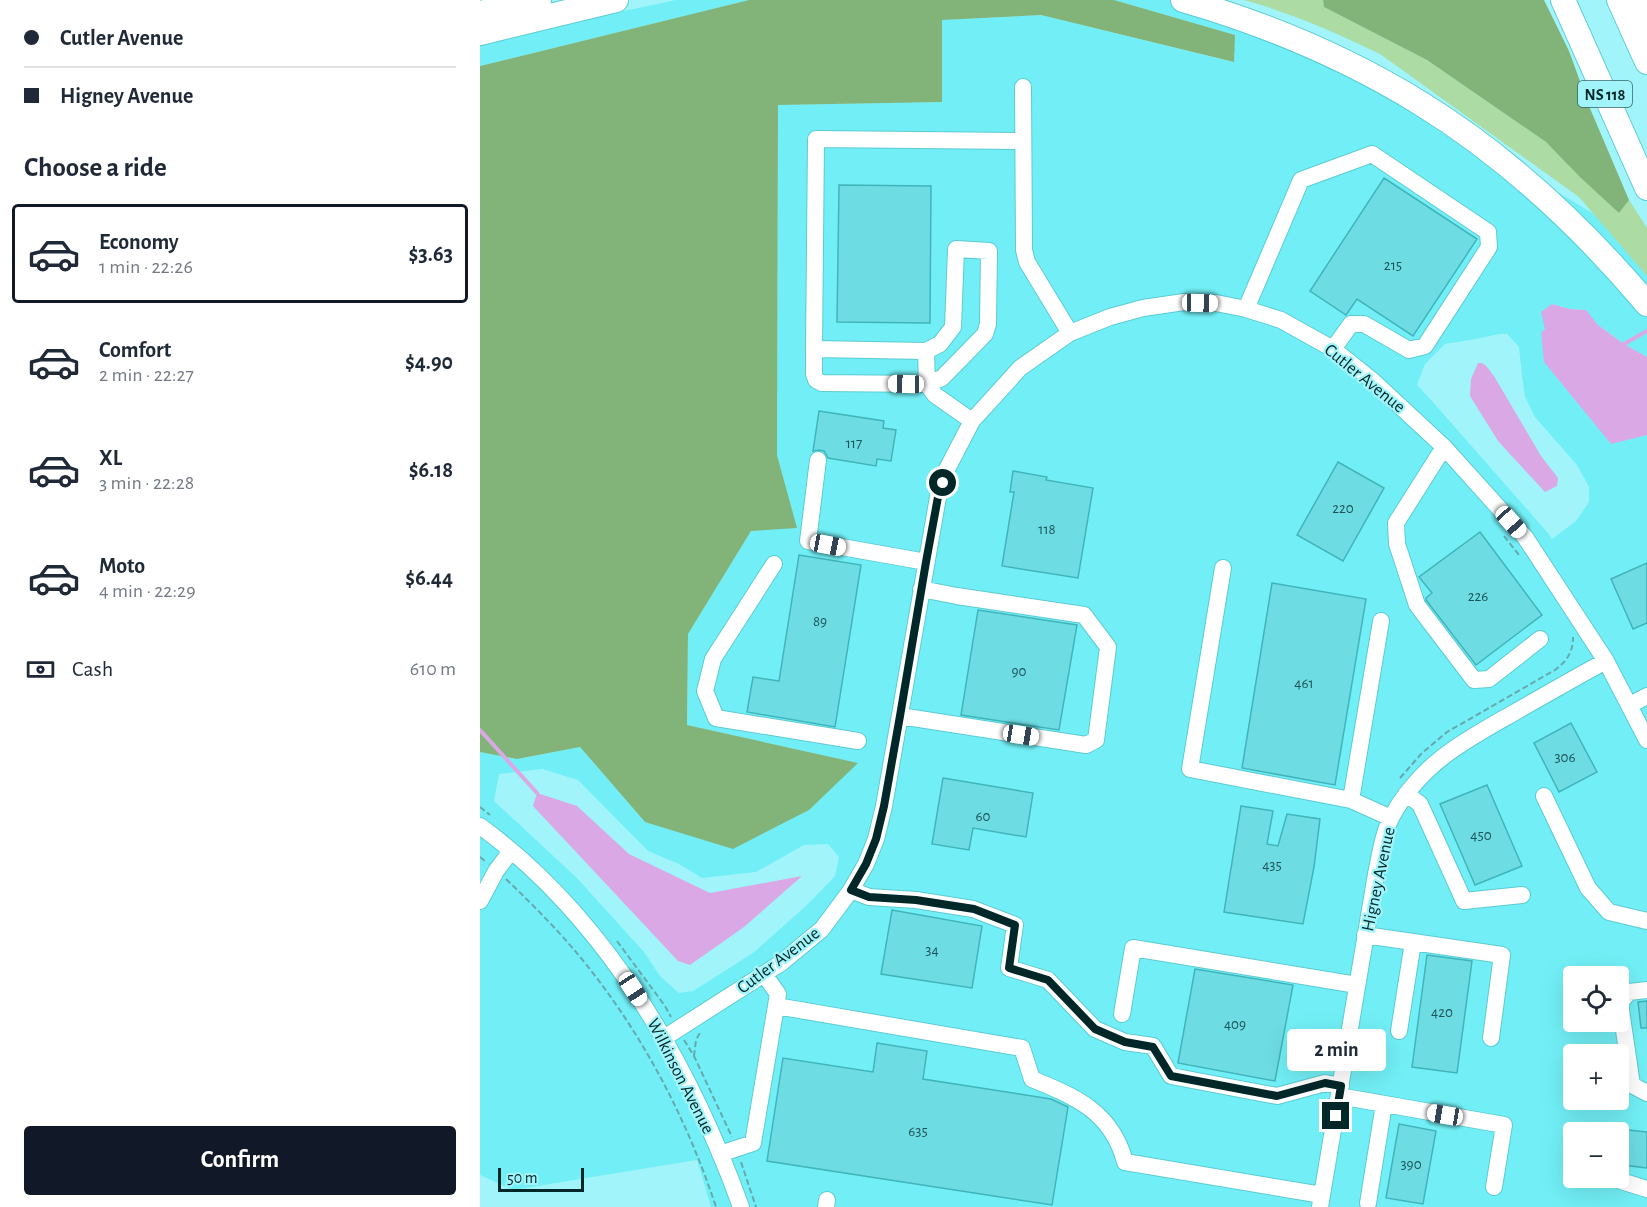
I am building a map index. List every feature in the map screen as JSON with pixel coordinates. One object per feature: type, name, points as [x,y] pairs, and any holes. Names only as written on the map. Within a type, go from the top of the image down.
[{"type":"highway","points":[[480,14],[539,0]]},
{"type":"highway","points":[[480,33],[616,0]]},
{"type":"highway","points":[[1183,0],[1257,24],[1301,42],[1368,74],[1420,103],[1472,138],[1519,175],[1565,216],[1614,265],[1647,304]]},
{"type":"highway","name":"NS 118","points":[[1563,0],[1647,188]]},
{"type":"highway","name":"NS 118","points":[[1619,0],[1647,62]]},
{"type":"highway","points":[[1638,0],[1647,24]]},
{"type":"street","points":[[1023,87],[1024,250],[1028,262],[1070,333]]},
{"type":"street","points":[[814,349],[926,351],[939,344],[953,327],[956,249],[989,250],[987,329],[978,343],[942,378],[927,384],[822,383],[816,380],[814,349],[816,139],[1023,141]]},
{"type":"street","points":[[1246,309],[1301,180],[1372,154],[1488,232],[1490,247],[1425,345],[1409,350],[1364,324],[1351,324],[1333,349]]},
{"type":"street","name":"Cutler Avenue","points":[[664,1038],[781,963],[822,929],[851,890],[866,864],[876,839],[884,806],[938,497],[947,469],[972,421],[1020,368],[1070,333],[1110,316],[1184,302],[1216,303],[1281,320],[1333,349],[1373,381],[1444,447],[1525,537],[1606,661],[1647,740]]},
{"type":"street","points":[[953,327],[978,343]]},
{"type":"street","points":[[926,351],[927,384],[935,395],[972,421]]},
{"type":"street","points":[[1444,447],[1396,523],[1397,544],[1417,605],[1474,680],[1489,679],[1540,639]]},
{"type":"street","points":[[818,460],[808,541],[926,562]]},
{"type":"street","points":[[774,564],[713,659],[705,691],[716,718],[858,741]]},
{"type":"street","points":[[1223,568],[1190,769],[1351,800],[1391,818]]},
{"type":"street","points":[[900,716],[1086,746],[1096,740],[1108,647],[1084,615],[921,589]]},
{"type":"street","points":[[1351,800],[1381,621]]},
{"type":"street","name":"Higney Avenue","points":[[1321,1201],[1376,874],[1386,832],[1402,788],[1419,778],[1435,762],[1459,745],[1606,661]]},
{"type":"street","points":[[1630,705],[1647,696]]},
{"type":"street","points":[[1402,788],[1420,804],[1464,901],[1522,895]]},
{"type":"street","points":[[1544,796],[1588,888],[1610,912],[1647,921]]},
{"type":"street","name":"Wilkinson Avenue","points":[[480,826],[541,878],[586,926],[622,972],[664,1038],[686,1078],[741,1207]]},
{"type":"street","points":[[480,901],[496,871],[511,851]]},
{"type":"street","points":[[851,890],[869,897],[916,900],[974,909],[1015,925],[1009,968],[1048,980],[1095,1029],[1125,1042],[1153,1047],[1171,1076],[1277,1096],[1325,1083],[1340,1091],[1384,1104],[1504,1125],[1494,1187]]},
{"type":"street","points":[[1365,936],[1502,955],[1491,1038]]},
{"type":"street","points":[[1399,1031],[1413,942]]},
{"type":"street","points":[[1122,1014],[1134,948],[1357,985]]},
{"type":"street","points":[[720,1154],[753,1143],[778,994],[764,974]]},
{"type":"street","points":[[1647,990],[1629,992],[1620,1002],[1632,1085],[1647,1093]]},
{"type":"street","points":[[776,1006],[1022,1048],[1032,1079],[1067,1093],[1097,1113],[1113,1132],[1123,1152],[1125,1162],[1321,1201]]},
{"type":"street","points":[[1368,1203],[1384,1104]]},
{"type":"street","points":[[1629,1183],[1647,1189]]},
{"type":"path","points":[[1501,532],[1522,559]]},
{"type":"path","points":[[1402,788],[1422,753],[1447,732],[1563,664],[1569,658],[1572,650],[1572,629]]},
{"type":"path","points":[[480,857],[546,918],[573,949],[629,1024],[677,1110],[696,1152],[716,1207]]},
{"type":"path","points":[[694,1056],[696,1040],[703,1030]]},
{"type":"shaded area","points":[[676,0],[749,0],[480,66],[480,41]]},
{"type":"shaded area","points":[[1114,0],[1200,0],[1430,115],[1647,246],[1647,357],[1598,325],[1585,310],[1552,304],[1545,310],[1610,443],[1647,435],[1647,1207],[711,1207],[697,1160],[513,1190],[480,1175],[480,752],[517,759],[580,747],[645,822],[857,763],[687,725],[688,634],[751,531],[796,527],[777,455],[778,105],[942,102],[941,20],[1041,15],[1233,62],[1235,35]],"holes":[[[1507,334],[1519,347],[1525,397],[1535,417],[1577,465],[1589,487],[1589,502],[1576,521],[1552,539],[1417,385],[1425,364],[1445,344]],[[542,769],[578,780],[648,851],[679,864],[702,878],[756,872],[804,845],[828,844],[839,857],[835,876],[807,905],[753,953],[693,991],[679,993],[660,976],[644,952],[577,878],[494,801],[499,774]]]},
{"type":"shaded area","points":[[1552,304],[1586,310],[1598,325],[1647,357],[1647,435],[1611,444],[1544,362],[1541,333],[1545,329],[1541,312]]},
{"type":"shaded area","points":[[1478,363],[1485,365],[1494,376],[1541,456],[1558,478],[1557,486],[1545,492],[1498,441],[1470,396],[1471,379]]},
{"type":"shaded area","points":[[537,793],[577,806],[629,854],[710,893],[802,876],[744,927],[690,965],[678,961],[533,806]]},
{"type":"green space","points":[[749,0],[1114,0],[1235,35],[1234,62],[1041,15],[942,20],[942,102],[778,105],[777,455],[797,528],[751,531],[688,634],[687,725],[858,763],[809,810],[733,849],[645,822],[580,747],[517,759],[480,752],[480,66]]},
{"type":"green space","points":[[1244,0],[1323,0],[1324,7],[1427,60],[1546,142],[1619,213],[1629,200],[1647,228],[1647,276],[1579,197],[1380,54],[1314,24]]},
{"type":"green space","points":[[1323,0],[1544,0],[1569,51],[1589,106],[1629,200],[1619,213],[1546,142],[1427,60],[1324,7]]},
{"type":"building","points":[[1384,178],[1477,239],[1413,336],[1357,299],[1346,315],[1310,291]]},
{"type":"building","points":[[839,185],[931,186],[930,323],[837,322]]},
{"type":"building","points":[[819,411],[884,421],[883,428],[896,430],[891,461],[877,459],[876,466],[828,458],[824,451],[813,451]]},
{"type":"building","points":[[1338,462],[1384,488],[1343,561],[1297,535]]},
{"type":"building","points":[[1013,471],[1047,477],[1046,480],[1093,488],[1078,578],[1002,566],[1014,492],[1010,492]]},
{"type":"building","points":[[1480,532],[1542,615],[1476,665],[1426,600],[1432,593],[1419,577]]},
{"type":"building","points":[[799,555],[861,565],[835,727],[747,712],[753,677],[779,681]]},
{"type":"building","points":[[1647,563],[1647,623],[1633,629],[1611,579]]},
{"type":"building","points":[[1272,583],[1366,599],[1335,785],[1242,768]]},
{"type":"building","points":[[978,610],[1077,625],[1059,730],[961,715]]},
{"type":"building","points":[[1571,723],[1597,772],[1559,792],[1534,743]]},
{"type":"building","points":[[943,778],[1033,793],[1026,837],[973,828],[969,850],[932,844]]},
{"type":"building","points":[[1487,785],[1522,866],[1475,885],[1440,804]]},
{"type":"building","points":[[1241,806],[1273,811],[1267,844],[1278,846],[1287,814],[1320,819],[1303,924],[1224,912]]},
{"type":"building","points":[[892,910],[982,926],[972,988],[881,974]]},
{"type":"building","points":[[1427,955],[1472,961],[1457,1073],[1412,1067]]},
{"type":"building","points":[[1195,969],[1293,985],[1275,1081],[1178,1063]]},
{"type":"building","points":[[1647,1001],[1647,1028],[1641,1028],[1638,1002]]},
{"type":"building","points":[[877,1043],[927,1051],[923,1079],[1051,1099],[1068,1107],[1052,1205],[767,1161],[783,1058],[873,1072]]},
{"type":"building","points":[[1399,1124],[1436,1131],[1423,1204],[1386,1198]]},
{"type":"building","points":[[1629,1130],[1647,1132],[1647,1168],[1629,1166]]},
{"type":"waterway","points":[[1624,344],[1647,331]]},
{"type":"waterway","points":[[480,730],[537,793]]},
{"type":"route","points":[[943,483],[938,497],[926,562],[884,806],[876,839],[866,864],[851,890],[869,897],[916,900],[974,909],[1015,925],[1009,968],[1048,980],[1095,1029],[1125,1042],[1153,1047],[1171,1076],[1277,1096],[1325,1083],[1341,1086],[1336,1116]]}]
